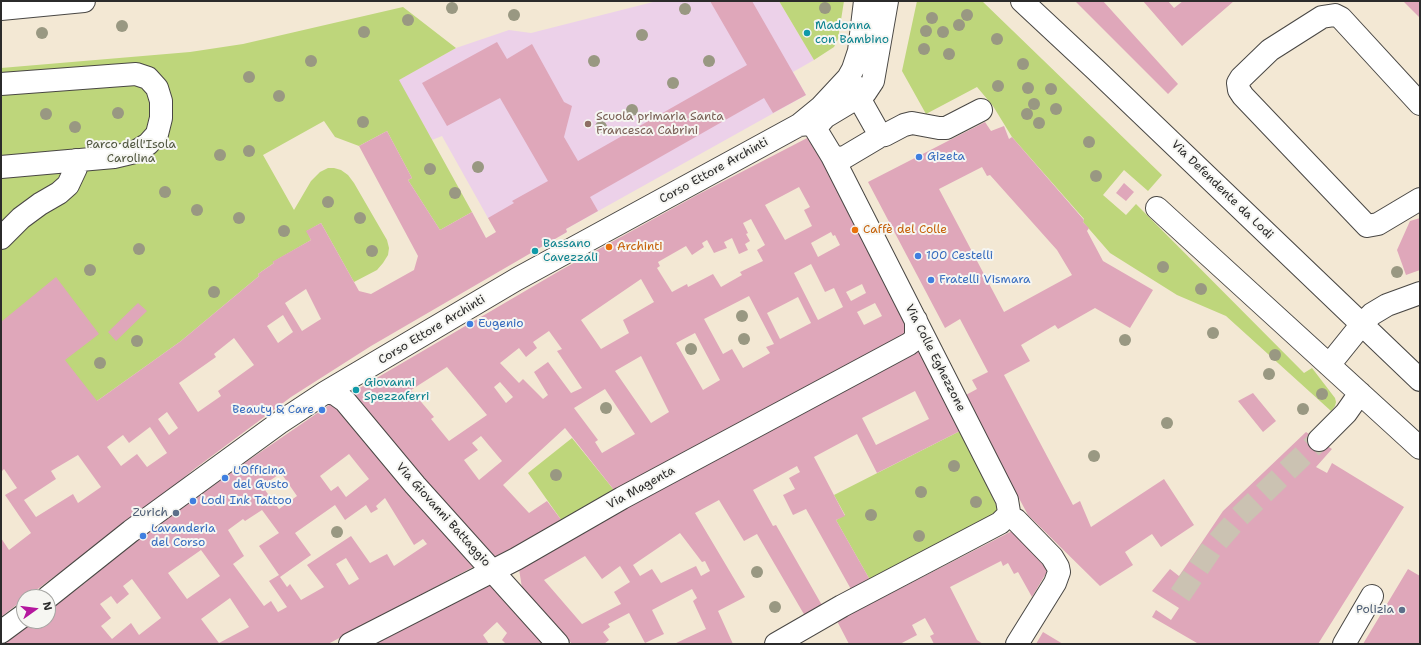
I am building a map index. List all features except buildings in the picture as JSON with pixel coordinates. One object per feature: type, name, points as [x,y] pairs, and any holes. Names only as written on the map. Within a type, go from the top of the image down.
[{"type":"street","points":[[15,6],[84,1]]},
{"type":"street","points":[[866,1],[853,82],[855,91],[877,130],[878,136]]},
{"type":"street","points":[[819,132],[818,125],[820,121],[859,98],[865,93],[873,81],[887,1]]},
{"type":"street","name":"Via Defendente da Lodi","points":[[1022,1],[1420,380]]},
{"type":"street","points":[[1420,104],[1341,18],[1335,15],[1322,17],[1270,50],[1241,78],[1238,83],[1242,96],[1367,226],[1378,224],[1420,199]]},
{"type":"street","name":"Corso Ettore Archinti","points":[[56,591],[138,527],[279,423],[326,392],[517,279],[799,125],[812,116],[848,78],[856,62]]},
{"type":"street","points":[[1,84],[136,74],[148,78],[157,88],[161,101],[161,118],[156,134],[148,144],[136,152],[114,157],[1,166]]},
{"type":"street","points":[[832,156],[841,158],[845,157],[874,141],[878,136],[885,135],[904,125],[912,123],[946,128],[981,110]]},
{"type":"street","points":[[799,125],[809,124],[819,132]]},
{"type":"street","name":"Via Colle Eghezzone","points":[[819,132],[1007,500],[1009,506],[1007,516]]},
{"type":"street","points":[[1,238],[21,218],[40,204],[59,193],[68,185],[76,168],[76,160]]},
{"type":"street","points":[[1158,208],[1420,448]]},
{"type":"street","points":[[1329,365],[1362,324],[1378,310],[1387,305],[1420,293]]},
{"type":"street","name":"Via Magenta","points":[[350,644],[522,555],[628,494],[909,344],[914,340],[916,335],[916,320]]},
{"type":"street","name":"Via Giovanni Battaggio","points":[[326,392],[335,394],[345,400],[415,485],[558,644]]},
{"type":"street","points":[[1319,440],[1346,413],[1360,393]]},
{"type":"street","points":[[776,644],[842,606],[1000,523],[1007,516],[1016,520],[1052,557],[1058,567],[1059,572],[1058,579],[1017,644]]},
{"type":"street","points":[[1344,644],[1372,596]]},
{"type":"street","points":[[1,632],[16,621]]},
{"type":"shaded area","name":"Scuola primaria Santa Francesca Cabrini","points":[[657,1],[779,1],[814,60],[793,72],[806,95],[566,229],[567,232],[539,248],[488,218],[442,136],[432,140],[398,80],[456,48],[509,30],[531,33]]},
{"type":"green space","points":[[779,1],[844,1],[838,39],[834,47],[814,60]]},
{"type":"green space","points":[[917,1],[982,1],[1162,175],[1148,191],[1124,170],[1103,195],[1126,215],[1136,204],[1304,373],[1312,368],[1335,398],[1335,406],[1331,411],[1226,316],[1177,295],[1110,253],[1083,222],[1084,219],[1012,137],[993,106],[977,87],[926,114],[902,71]]},
{"type":"green space","name":"Parco dell'Isola Carolina","points":[[403,7],[456,48],[399,80],[472,212],[440,230],[408,180],[412,178],[387,131],[359,146],[335,137],[324,121],[263,155],[294,210],[311,181],[320,172],[328,168],[334,168],[341,170],[348,175],[387,240],[389,248],[388,255],[377,270],[354,282],[321,223],[307,231],[311,240],[273,262],[274,263],[258,274],[259,276],[181,341],[97,401],[1,428],[1,68],[190,52],[243,44]]},
{"type":"green space","points":[[960,431],[1000,513],[870,580],[836,520],[845,515],[834,495]]},
{"type":"green space","points":[[572,438],[614,490],[562,521],[528,473]]},
{"type":"tunnel","points":[[1180,595],[1212,548],[1239,517],[1319,440]]},
{"type":"place","name":"Madonna con Bambino","points":[[807,33]]},
{"type":"place","name":"Scuola primaria Santa Francesca Cabrini","points":[[588,124]]},
{"type":"place","name":"Gizeta","points":[[919,157]]},
{"type":"place","name":"Caffè del Colle","points":[[855,230]]},
{"type":"place","name":"Archinti","points":[[609,247]]},
{"type":"place","name":"Bassano Cavezzali","points":[[535,251]]},
{"type":"place","name":"100 Cestelli","points":[[918,256]]},
{"type":"place","name":"Fratelli Vismara","points":[[931,280]]},
{"type":"place","name":"Eugenio","points":[[470,324]]},
{"type":"place","name":"Giovanni Spezzaferri","points":[[356,390]]},
{"type":"place","name":"Beauty & Care","points":[[322,410]]},
{"type":"place","name":"L'Officina del Gusto","points":[[225,478]]},
{"type":"place","name":"Lodi Ink Tattoo","points":[[193,501]]},
{"type":"place","name":"Zurich","points":[[176,513]]},
{"type":"place","name":"Lavanderia del Corso","points":[[143,536]]},
{"type":"place","name":"Polizia","points":[[1402,610]]}]
